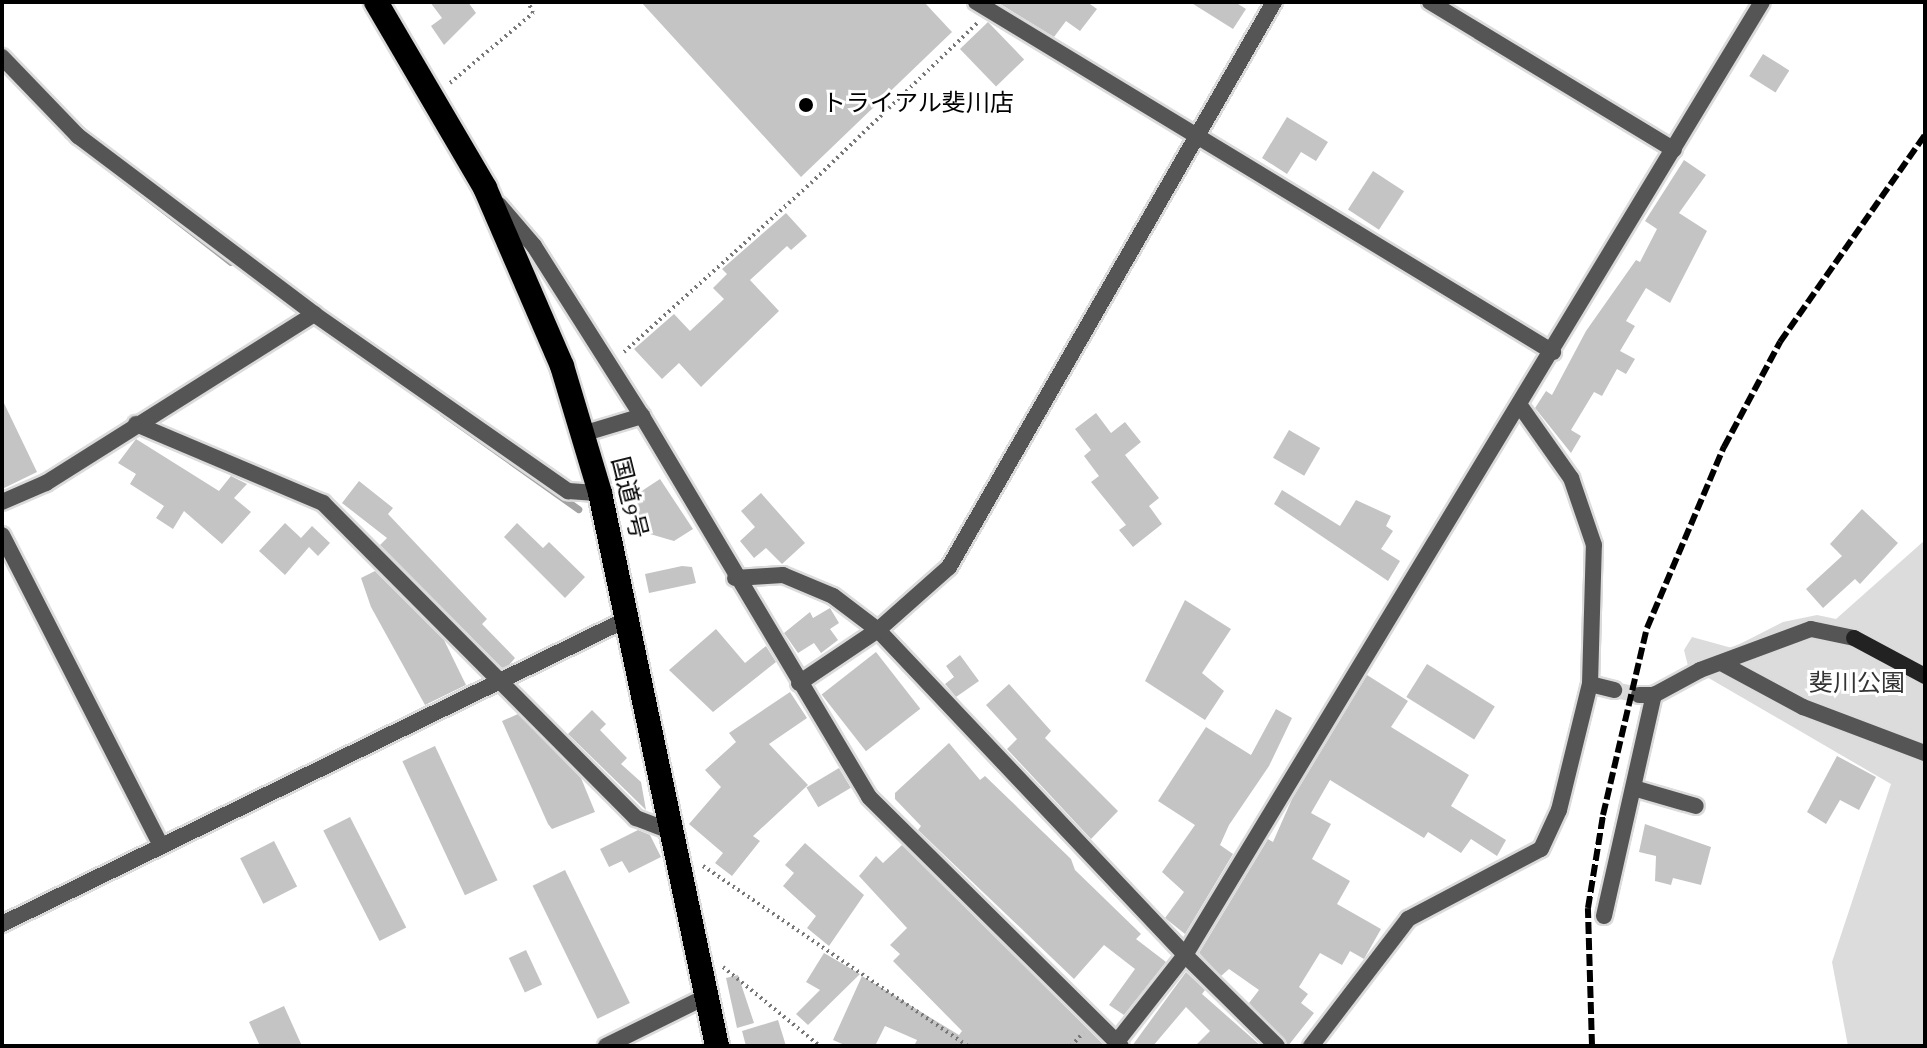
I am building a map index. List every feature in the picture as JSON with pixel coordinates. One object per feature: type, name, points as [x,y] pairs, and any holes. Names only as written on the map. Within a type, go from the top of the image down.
[{"type":"highway","name":"国道9号","points":[[376,2],[485,188],[538,302],[582,434],[600,493],[717,1046]]},
{"type":"street","points":[[799,683],[878,630],[949,567],[1274,2]]},
{"type":"street","points":[[1430,2],[1674,150]]},
{"type":"street","points":[[485,188],[534,246],[610,365],[869,797],[1040,969],[1120,1043],[1185,955],[1521,407],[1762,2]]},
{"type":"street","points":[[982,7],[1553,352]]},
{"type":"street","points":[[2,57],[78,136],[314,314],[568,491],[600,493]]},
{"type":"street","points":[[2,502],[46,483],[314,314]]},
{"type":"street","points":[[1311,1046],[1408,919],[1541,849],[1559,810],[1590,684],[1594,545],[1571,478],[1521,407]]},
{"type":"street","points":[[582,434],[642,416]]},
{"type":"street","points":[[136,424],[323,503],[636,818],[673,839]]},
{"type":"street","points":[[2,535],[161,846]]},
{"type":"street","points":[[735,578],[783,575],[833,596],[878,630],[1185,955],[1277,1046]]},
{"type":"street","points":[[2,924],[627,619]]},
{"type":"street","points":[[1604,916],[1637,789],[1647,695],[1811,629],[1854,638],[1925,676]]},
{"type":"street","points":[[1723,664],[1803,707],[1925,753]]},
{"type":"street","points":[[1590,684],[1614,690]]},
{"type":"street","points":[[1637,789],[1696,806]]},
{"type":"street","points":[[606,1046],[707,996]]},
{"type":"path","points":[[433,97],[533,13],[528,2]]},
{"type":"path","points":[[610,365],[811,183],[982,7]]},
{"type":"path","points":[[673,839],[968,1046]]},
{"type":"path","points":[[696,946],[820,1046]]},
{"type":"green space","name":"斐川公園","points":[[1925,540],[1925,1046],[1848,1046],[1832,962],[1891,784],[1688,666],[1684,650],[1692,637],[1732,648],[1783,622],[1817,615],[1836,619]]},
{"type":"building","points":[[430,2],[468,2],[476,13],[444,45],[431,26],[442,18]]},
{"type":"building","name":"トライアル斐川店","points":[[641,2],[924,2],[952,32],[801,177]]},
{"type":"building","points":[[997,2],[1087,2],[1097,9],[1080,31],[1066,21],[1054,37]]},
{"type":"building","points":[[1190,2],[1235,2],[1246,9],[1233,29]]},
{"type":"building","points":[[988,22],[1024,59],[996,86],[960,49]]},
{"type":"building","points":[[1763,54],[1789,70],[1776,92],[1749,76]]},
{"type":"building","points":[[1287,117],[1328,142],[1316,161],[1301,152],[1287,174],[1262,158]]},
{"type":"building","points":[[1684,160],[1706,175],[1679,213],[1707,231],[1670,303],[1646,288],[1626,321],[1635,326],[1620,351],[1635,359],[1626,374],[1617,369],[1602,396],[1594,392],[1571,430],[1581,436],[1571,453],[1535,408],[1546,391],[1552,395],[1586,331],[1636,260],[1640,262],[1657,229],[1645,221]]},
{"type":"building","points":[[1373,171],[1404,191],[1379,230],[1348,210]]},
{"type":"building","points":[[786,213],[807,236],[791,250],[787,246],[750,280],[779,311],[701,387],[679,363],[662,379],[634,349],[674,314],[690,331],[724,299],[713,288],[727,274],[722,269]]},
{"type":"building","points":[[2,399],[37,472],[2,489]]},
{"type":"building","points":[[1096,413],[1111,433],[1125,422],[1141,442],[1125,455],[1159,498],[1149,506],[1162,524],[1133,547],[1119,530],[1126,525],[1091,482],[1099,476],[1084,456],[1091,450],[1075,429]]},
{"type":"building","points":[[1289,430],[1320,448],[1304,476],[1273,458]]},
{"type":"building","points":[[136,439],[219,491],[231,476],[247,484],[234,498],[251,512],[222,544],[184,511],[173,529],[156,518],[164,506],[130,484],[136,474],[118,463]]},
{"type":"building","points":[[660,479],[693,529],[674,541],[650,534],[628,500]]},
{"type":"building","points":[[359,481],[393,508],[388,514],[487,619],[482,624],[515,658],[509,665],[502,668],[380,545],[387,538],[342,503]]},
{"type":"building","points":[[1282,490],[1340,526],[1356,500],[1391,516],[1386,526],[1393,531],[1381,549],[1400,561],[1388,581],[1274,504]]},
{"type":"building","points":[[761,493],[805,543],[782,564],[766,548],[754,558],[740,541],[755,527],[741,511]]},
{"type":"building","points":[[1862,509],[1898,543],[1860,584],[1855,579],[1823,608],[1806,589],[1842,556],[1830,544]]},
{"type":"building","points":[[285,523],[301,538],[312,526],[330,543],[318,556],[309,547],[285,575],[259,551]]},
{"type":"building","points":[[517,523],[543,548],[549,542],[585,577],[565,598],[504,537]]},
{"type":"building","points":[[682,566],[692,567],[696,583],[649,593],[645,574]]},
{"type":"building","points":[[375,571],[444,640],[466,685],[425,705],[371,607],[361,578]]},
{"type":"building","points":[[1185,600],[1231,629],[1202,673],[1224,691],[1205,720],[1145,681]]},
{"type":"building","points":[[830,608],[839,623],[830,629],[838,640],[821,653],[814,643],[798,653],[784,633],[810,612],[813,618]]},
{"type":"building","points":[[716,629],[745,663],[766,646],[776,662],[713,712],[669,670]]},
{"type":"building","points":[[876,652],[920,709],[866,751],[822,694]]},
{"type":"building","points":[[960,655],[979,681],[956,697],[945,684],[954,677],[946,666]]},
{"type":"building","points":[[1427,664],[1495,706],[1474,739],[1406,697]]},
{"type":"building","points":[[1367,675],[1408,701],[1391,727],[1469,775],[1451,806],[1506,840],[1497,856],[1471,839],[1461,853],[1428,832],[1424,838],[1330,780],[1311,813],[1331,824],[1312,859],[1350,881],[1337,904],[1381,929],[1364,959],[1350,951],[1342,965],[1320,953],[1299,987],[1308,994],[1301,1003],[1314,1013],[1288,1046],[1249,1003],[1259,990],[1229,969],[1221,976],[1199,953],[1268,839],[1273,842],[1292,799]]},
{"type":"building","points":[[1009,684],[1051,731],[1045,738],[1118,811],[1091,839],[1007,749],[1017,739],[986,705]]},
{"type":"building","points":[[790,692],[807,718],[769,744],[808,785],[753,836],[760,841],[732,876],[715,863],[723,853],[689,824],[721,787],[705,770],[736,742],[729,733]]},
{"type":"building","points":[[1276,709],[1292,718],[1269,766],[1229,825],[1220,845],[1233,854],[1185,934],[1165,918],[1184,892],[1162,872],[1195,825],[1158,801],[1206,727],[1251,755]]},
{"type":"building","points":[[592,710],[606,724],[600,730],[627,758],[621,764],[641,782],[646,810],[568,734]]},
{"type":"building","points":[[518,714],[581,778],[595,812],[552,829],[548,824],[502,721]]},
{"type":"building","points":[[949,743],[980,780],[985,776],[1071,859],[1075,870],[1141,934],[1136,939],[1166,962],[1124,1015],[1109,1005],[1135,969],[1104,945],[1074,979],[918,830],[921,826],[895,799],[895,793]]},
{"type":"building","points":[[435,746],[498,880],[465,895],[402,761]]},
{"type":"building","points":[[1837,756],[1876,777],[1859,810],[1840,800],[1826,824],[1807,812]]},
{"type":"building","points":[[839,768],[851,788],[818,807],[806,788]]},
{"type":"building","points":[[350,817],[406,927],[380,941],[323,831]]},
{"type":"building","points":[[1645,824],[1711,847],[1701,885],[1673,878],[1671,885],[1655,881],[1656,856],[1639,852]]},
{"type":"building","points":[[638,830],[650,835],[661,857],[629,873],[622,861],[609,867],[600,849]]},
{"type":"building","points":[[274,841],[297,886],[263,904],[240,858]]},
{"type":"building","points":[[805,843],[864,895],[829,946],[807,928],[816,916],[783,886],[794,873],[785,865]]},
{"type":"building","points":[[902,845],[1105,1046],[914,1046],[917,1040],[885,1026],[875,1046],[847,1046],[833,1040],[862,976],[959,1035],[962,1031],[893,961],[900,954],[890,945],[907,928],[859,876],[876,856],[883,863]]},
{"type":"building","points":[[565,870],[630,1003],[598,1019],[533,886]]},
{"type":"building","points":[[526,950],[542,984],[525,992],[509,958]]},
{"type":"building","points":[[824,953],[860,974],[808,1025],[796,1014],[820,990],[806,982]]},
{"type":"building","points":[[1186,972],[1205,990],[1202,994],[1261,1046],[1195,1046],[1210,1031],[1186,1007],[1153,1046],[1132,1046]]},
{"type":"building","points":[[738,975],[754,1023],[737,1028],[726,978]]},
{"type":"building","points":[[284,1006],[302,1046],[260,1046],[249,1022]]},
{"type":"building","points":[[778,1020],[786,1046],[746,1046],[742,1031]]},
{"type":"waterway","points":[[67,135],[231,262]]},
{"type":"waterway","points":[[443,413],[578,509]]},
{"type":"tunnel","points":[[1614,690],[1639,695]]},
{"type":"railway","points":[[1592,1046],[1588,908],[1603,815],[1647,628],[1724,447],[1780,342],[1925,135]]},
{"type":"place","name":"トライアル斐川店","points":[[806,105]]}]
